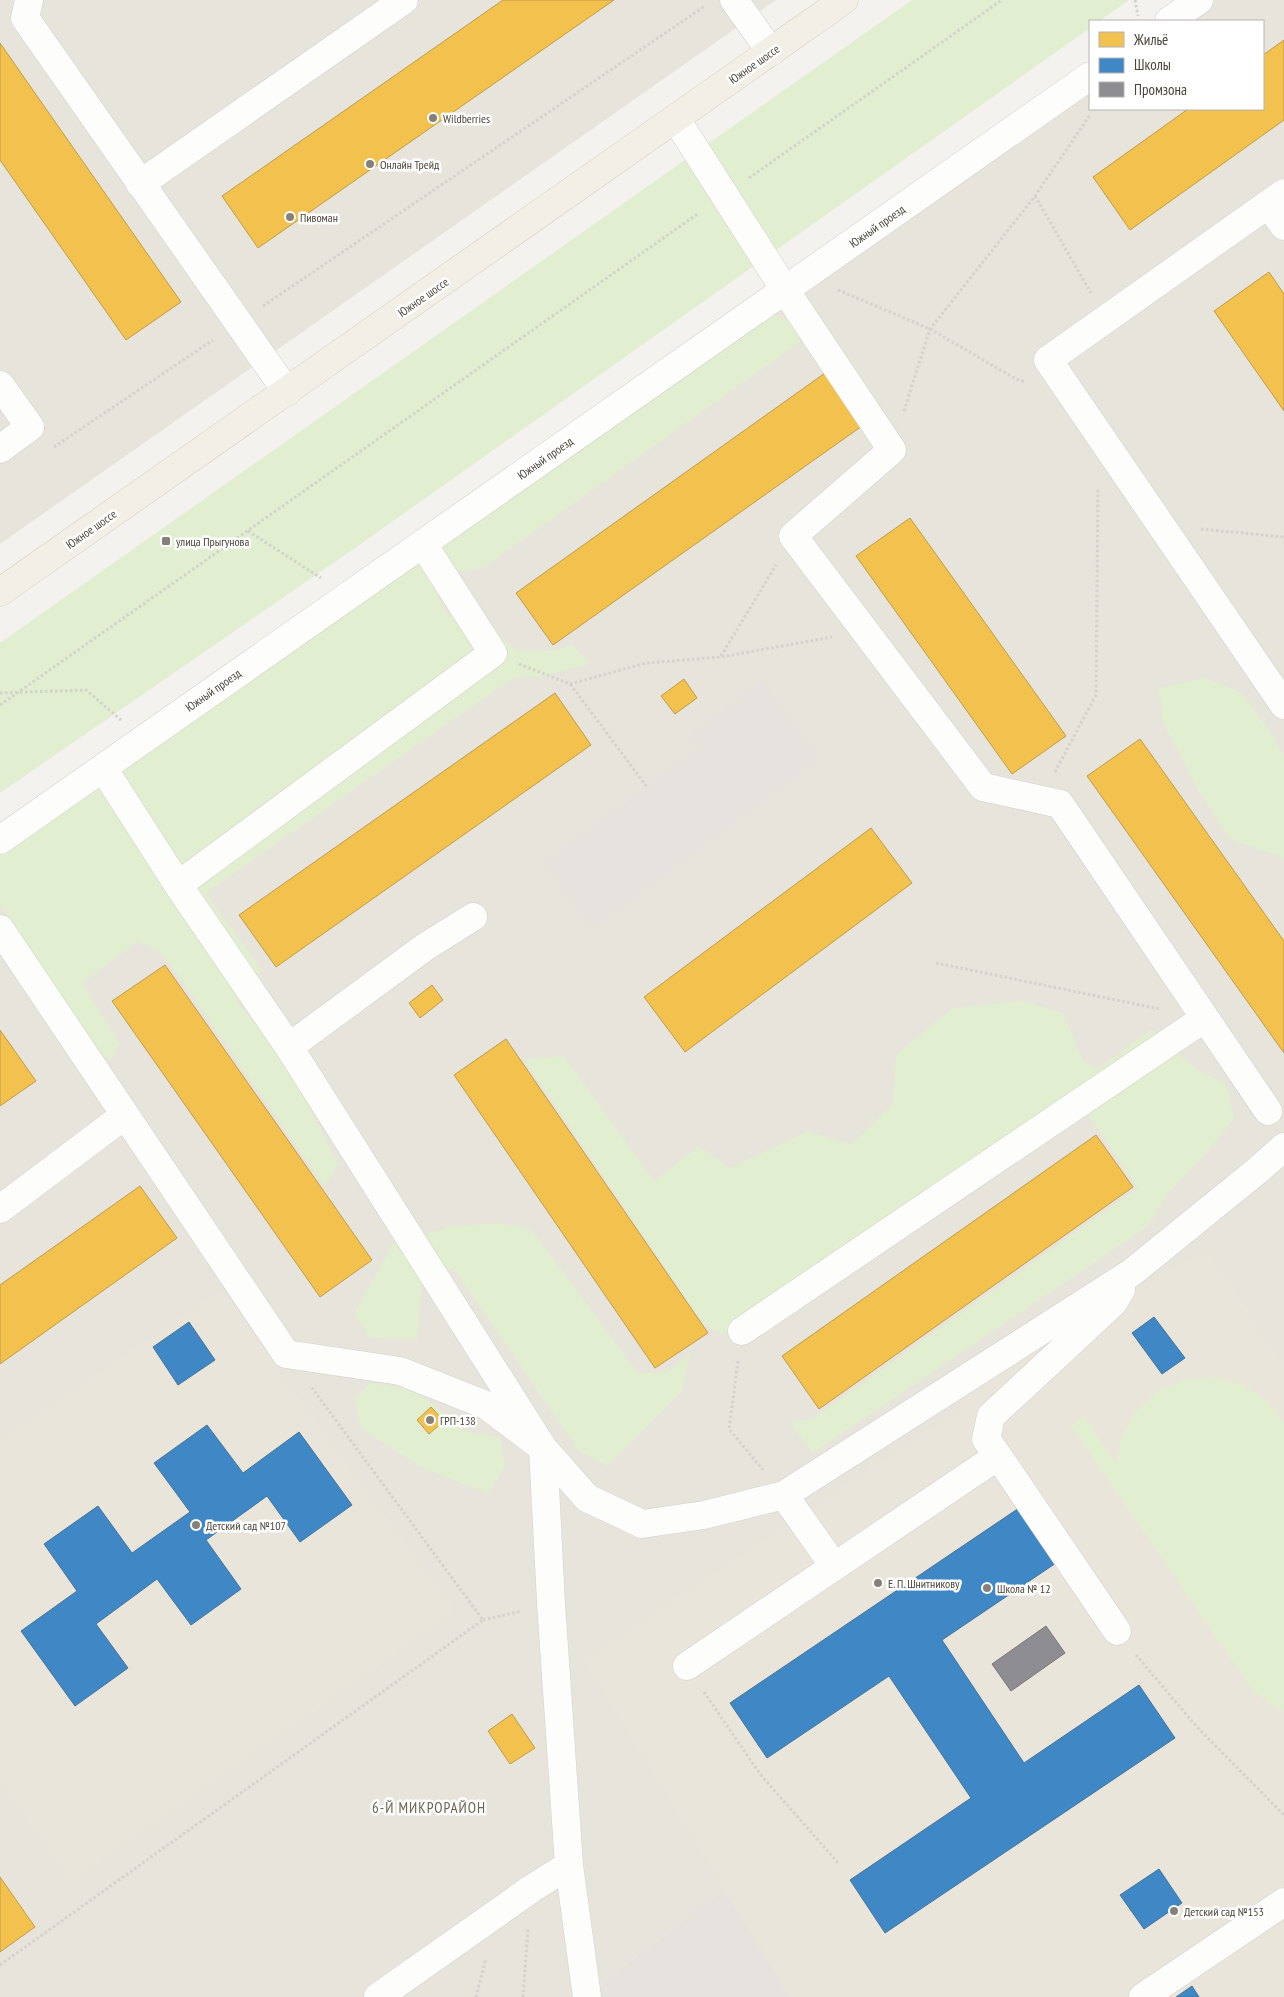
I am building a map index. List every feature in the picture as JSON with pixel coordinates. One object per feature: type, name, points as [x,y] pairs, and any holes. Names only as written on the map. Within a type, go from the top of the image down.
[{"type":"main road","name":"Южное шоссе","points":[[0,592],[676,120],[844,0]]},
{"type":"street","points":[[28,0],[25,18],[286,392]]},
{"type":"street","points":[[140,184],[404,0]]},
{"type":"street","points":[[734,0],[771,52]]},
{"type":"street","points":[[1170,20],[1199,0]]},
{"type":"street","name":"Южный проезд","points":[[0,840],[1089,77]]},
{"type":"street","points":[[676,120],[724,195],[795,283],[892,450],[793,536],[983,787],[1060,804],[1268,1111]]},
{"type":"street","points":[[1284,226],[1276,198],[1107,320],[1048,360],[1284,705]]},
{"type":"street","points":[[0,385],[30,427],[0,449]]},
{"type":"street","points":[[178,884],[493,654],[423,544]]},
{"type":"street","points":[[103,768],[178,884],[289,1047],[543,1448],[587,1498],[642,1524],[704,1515],[784,1495],[1131,1273],[1284,1147]]},
{"type":"street","points":[[289,1047],[425,946],[473,917]]},
{"type":"street","points":[[0,929],[286,1354],[400,1371],[486,1405],[543,1448]]},
{"type":"street","points":[[742,1331],[1205,1018]]},
{"type":"street","points":[[0,1209],[125,1115]]},
{"type":"street","points":[[1117,1631],[986,1439],[991,1416],[1113,1303],[1131,1273]]},
{"type":"street","points":[[543,1448],[551,1603],[569,1866],[587,1997]]},
{"type":"street","points":[[687,1666],[998,1456]]},
{"type":"street","points":[[784,1495],[834,1566]]},
{"type":"street","points":[[378,1997],[531,1889],[569,1866]]},
{"type":"street","points":[[1143,1997],[1284,1902]]},
{"type":"path","points":[[0,705],[1002,0]]},
{"type":"path","points":[[1135,0],[1139,20]]},
{"type":"path","points":[[49,451],[706,6]]},
{"type":"path","points":[[892,450],[930,329],[1035,196],[1094,110]]},
{"type":"path","points":[[1035,196],[1107,320]]},
{"type":"path","points":[[795,283],[930,329],[1016,379],[1074,397]]},
{"type":"path","points":[[1041,799],[1096,695],[1098,482]]},
{"type":"path","points":[[1161,525],[1284,538]]},
{"type":"path","points":[[248,531],[349,595]]},
{"type":"path","points":[[721,657],[793,536]]},
{"type":"path","points":[[570,684],[646,663],[721,657],[865,631]]},
{"type":"path","points":[[493,654],[570,684],[647,787]]},
{"type":"path","points":[[0,693],[86,690],[143,739]]},
{"type":"path","points":[[936,963],[1205,1018]]},
{"type":"path","points":[[742,1331],[729,1429],[784,1495]]},
{"type":"path","points":[[286,1354],[483,1620]]},
{"type":"path","points":[[0,1964],[483,1620],[551,1603]]},
{"type":"path","points":[[1117,1631],[1196,1726],[1284,1815]]},
{"type":"path","points":[[687,1666],[760,1774],[839,1864]]},
{"type":"path","points":[[523,1997],[531,1889]]},
{"type":"shaded area","points":[[0,0],[776,0],[0,544]]},
{"type":"shaded area","points":[[1196,0],[1284,0],[1284,1997],[790,1997],[724,1891],[582,1997],[0,1997],[0,838],[1089,74],[1089,110],[1264,110],[1264,20],[1166,20]]},
{"type":"shaded area","points":[[762,682],[818,758],[592,928],[544,864],[699,748],[690,736]]},
{"type":"shaded area","name":"Школа № 12","points":[[1208,1249],[1284,1365],[1284,1997],[790,1997],[583,1659],[959,1410],[965,1398],[1076,1325],[1088,1337],[1136,1289]]},
{"type":"shaded area","name":"Детский сад №107","points":[[220,1290],[456,1612],[71,1883],[0,1784],[0,1439]]},
{"type":"shaded area","points":[[725,1890],[790,1997],[582,1997]]},
{"type":"green space","points":[[912,0],[1129,0],[1100,20],[1089,20],[1089,29],[355,548],[0,793],[0,643]]},
{"type":"green space","points":[[770,314],[794,321],[800,342],[482,569],[451,572],[438,599],[449,618],[470,605],[516,650],[551,651],[572,644],[590,664],[539,677],[516,676],[206,893],[262,970],[237,1002],[265,1034],[292,1073],[338,1164],[325,1187],[177,974],[157,950],[138,941],[82,983],[120,1043],[112,1059],[94,1054],[0,905],[0,838]]},
{"type":"green space","points":[[1206,678],[1242,693],[1275,739],[1284,757],[1284,860],[1279,856],[1229,839],[1194,783],[1163,722],[1159,688]]},
{"type":"green space","points":[[1021,1000],[1063,1013],[1083,1061],[1098,1069],[1151,1029],[1196,1069],[1226,1084],[1234,1118],[1206,1154],[1171,1190],[1147,1227],[813,1453],[790,1423],[812,1419],[1138,1188],[1075,1096],[723,1335],[703,1323],[524,1060],[564,1056],[654,1181],[699,1146],[730,1168],[808,1131],[851,1145],[893,1104],[896,1055],[951,1009]]},
{"type":"green space","points":[[498,1223],[531,1229],[638,1373],[668,1372],[690,1354],[682,1391],[608,1466],[579,1451],[453,1268],[422,1285],[417,1339],[370,1338],[354,1314],[393,1243],[450,1227]]},
{"type":"green space","points":[[1213,1377],[1242,1384],[1268,1401],[1284,1424],[1284,1711],[1275,1708],[1253,1691],[1070,1425],[1084,1416],[1117,1464],[1120,1441],[1133,1414],[1155,1393],[1183,1380]]},
{"type":"green space","points":[[369,1383],[412,1390],[432,1403],[464,1431],[500,1438],[505,1467],[488,1494],[421,1467],[360,1428],[355,1399]]},
{"type":"building: Жильё","points":[[503,0],[614,0],[258,248],[222,196]]},
{"type":"building: Жильё","points":[[1284,40],[1284,120],[1130,230],[1093,177],[1187,110],[1264,110],[1264,54]]},
{"type":"building: Жильё","points":[[0,43],[181,302],[126,340],[0,160]]},
{"type":"building: Жильё","points":[[1269,272],[1284,294],[1284,411],[1214,311]]},
{"type":"building: Жильё","points":[[825,373],[862,426],[553,645],[516,593]]},
{"type":"building: Жильё","points":[[910,518],[1066,736],[1012,774],[856,556]]},
{"type":"building: Жильё","points":[[684,679],[697,698],[675,714],[661,696]]},
{"type":"building: Жильё","points":[[555,693],[591,745],[276,967],[239,915]]},
{"type":"building: Жильё","points":[[1140,739],[1284,941],[1284,1053],[1087,776]]},
{"type":"building: Жильё","points":[[871,828],[912,883],[685,1052],[644,997]]},
{"type":"building: Жильё","points":[[165,965],[372,1260],[320,1297],[112,1001]]},
{"type":"building: Жильё","points":[[432,985],[443,1000],[420,1018],[409,1003]]},
{"type":"building: Жильё","points":[[0,1030],[36,1081],[0,1106]]},
{"type":"building: Жильё","points":[[506,1039],[708,1333],[655,1368],[454,1075]]},
{"type":"building: Жильё","points":[[1096,1135],[1133,1187],[819,1409],[782,1356]]},
{"type":"building: Жильё","points":[[140,1186],[177,1238],[0,1364],[0,1285]]},
{"type":"building: Жильё","name":"ГРП-138","points":[[431,1407],[444,1421],[429,1434],[417,1420]]},
{"type":"building: Жильё","points":[[512,1714],[535,1748],[510,1764],[488,1731]]},
{"type":"building: Жильё","points":[[0,1877],[35,1927],[0,1952]]},
{"type":"building: Школы","points":[[1154,1317],[1185,1358],[1162,1374],[1132,1333]]},
{"type":"building: Школы","points":[[189,1322],[215,1360],[178,1385],[153,1347]]},
{"type":"building: Школы","points":[[207,1425],[243,1473],[299,1432],[352,1505],[300,1542],[267,1496],[206,1540],[241,1589],[191,1625],[157,1579],[96,1624],[128,1668],[75,1706],[21,1631],[77,1591],[44,1544],[98,1506],[132,1553],[190,1512],[154,1463]]},
{"type":"building: Школы","points":[[1019,1508],[1056,1563],[942,1640],[1024,1763],[1139,1685],[1175,1738],[885,1933],[850,1880],[971,1798],[889,1676],[767,1758],[730,1703]]},
{"type":"building: Школы","points":[[1159,1869],[1182,1903],[1144,1929],[1120,1895]]},
{"type":"building: Школы","points":[[1192,1986],[1199,1997],[1176,1997]]},
{"type":"building: Промзона","points":[[1046,1626],[1065,1653],[1011,1691],[992,1664]]},
{"type":"place","name":"Wildberries","points":[[433,118]]},
{"type":"place","name":"Онлайн Трейд","points":[[370,164]]},
{"type":"place","name":"Пивоман","points":[[290,217]]},
{"type":"place","name":"улица Прыгунова","points":[[166,541]]},
{"type":"place","name":"ГРП-138","points":[[430,1420]]},
{"type":"place","name":"Детский сад №107","points":[[196,1525]]},
{"type":"place","name":"Е. П. Шнитникову","points":[[878,1583]]},
{"type":"place","name":"Школа № 12","points":[[987,1588]]},
{"type":"place","name":"Детский сад №153","points":[[1174,1911]]},
{"type":"district","name":"6-Й МИКРОРАЙОН","points":[[429,1807]]}]
